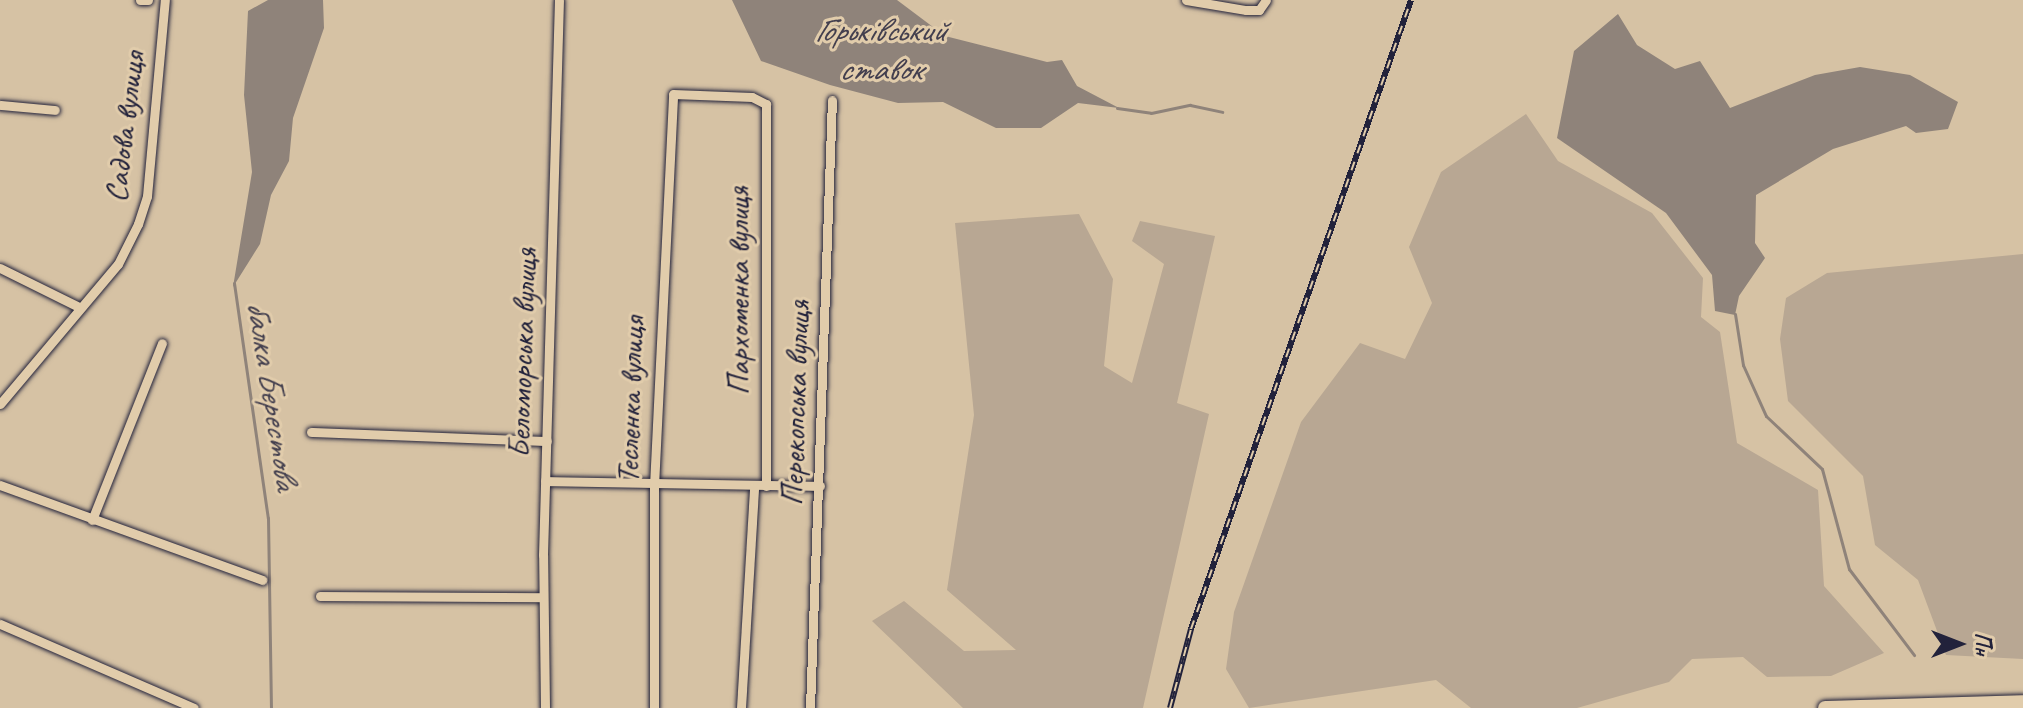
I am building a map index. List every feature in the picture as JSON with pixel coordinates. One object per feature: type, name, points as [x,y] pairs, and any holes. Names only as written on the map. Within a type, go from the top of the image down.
[{"type":"main road","points":[[1825,708],[2023,702]]},
{"type":"street","points":[[140,0],[148,0]]},
{"type":"street","name":"Садова вулиця","points":[[0,404],[77,306],[118,264],[147,196],[165,0]]},
{"type":"street","name":"Беломорська вулиця","points":[[545,708],[545,481],[559,0]]},
{"type":"street","points":[[1186,0],[1246,10],[1259,10],[1266,0]]},
{"type":"street","name":"Пархоменка вулиця","points":[[673,94],[762,99],[767,117],[766,486]]},
{"type":"street","name":"Тесленка вулиця","points":[[654,708],[654,486],[673,94]]},
{"type":"street","name":"Перекопська вулиця","points":[[810,708],[832,100]]},
{"type":"street","points":[[0,105],[55,110]]},
{"type":"street","points":[[0,268],[77,306]]},
{"type":"street","points":[[92,520],[162,343]]},
{"type":"street","points":[[311,432],[547,441]]},
{"type":"street","points":[[545,481],[754,488],[820,486]]},
{"type":"street","points":[[0,485],[262,580]]},
{"type":"street","points":[[741,708],[754,488]]},
{"type":"street","points":[[320,596],[543,597]]},
{"type":"street","points":[[0,624],[194,708]]},
{"type":"shaded area","points":[[1526,114],[1558,161],[1652,213],[1703,278],[1701,317],[1720,332],[1737,443],[1818,490],[1824,586],[1884,653],[1831,676],[1767,677],[1743,657],[1692,659],[1669,682],[1577,708],[1471,708],[1436,680],[1249,708],[1226,669],[1234,612],[1301,422],[1360,343],[1405,359],[1432,303],[1409,247],[1441,172]]},
{"type":"shaded area","points":[[1079,214],[1113,279],[1104,366],[1132,383],[1164,264],[1132,241],[1140,221],[1215,236],[1177,403],[1209,414],[1143,708],[963,708],[872,621],[904,601],[964,651],[1016,650],[947,590],[974,415],[955,223]]},
{"type":"shaded area","points":[[2023,254],[2023,659],[1946,655],[1918,580],[1875,545],[1863,476],[1788,401],[1780,339],[1786,298],[1827,273]]},
{"type":"water","points":[[268,0],[323,0],[324,28],[293,118],[289,161],[271,195],[260,244],[233,287],[252,172],[244,95],[248,11]]},
{"type":"water","name":"Горьківський ставок","points":[[732,0],[897,0],[945,36],[1047,62],[1062,60],[1077,86],[1119,108],[1078,103],[1041,128],[996,128],[943,102],[898,103],[830,85],[761,61]]},
{"type":"water","points":[[1618,14],[1637,45],[1675,69],[1700,61],[1730,108],[1815,75],[1860,67],[1910,75],[1958,102],[1948,129],[1916,133],[1906,126],[1833,149],[1756,195],[1755,243],[1765,258],[1739,296],[1735,315],[1715,311],[1712,275],[1666,213],[1557,138],[1574,51]]},
{"type":"waterway","points":[[1117,108],[1151,113],[1190,105],[1222,112]]},
{"type":"waterway","name":"балка Берестова","points":[[234,283],[268,518],[271,708]]},
{"type":"waterway","points":[[1735,314],[1743,365],[1766,416],[1822,469],[1849,569],[1914,655]]},
{"type":"railway","points":[[1170,708],[1191,629],[1411,0]]}]
